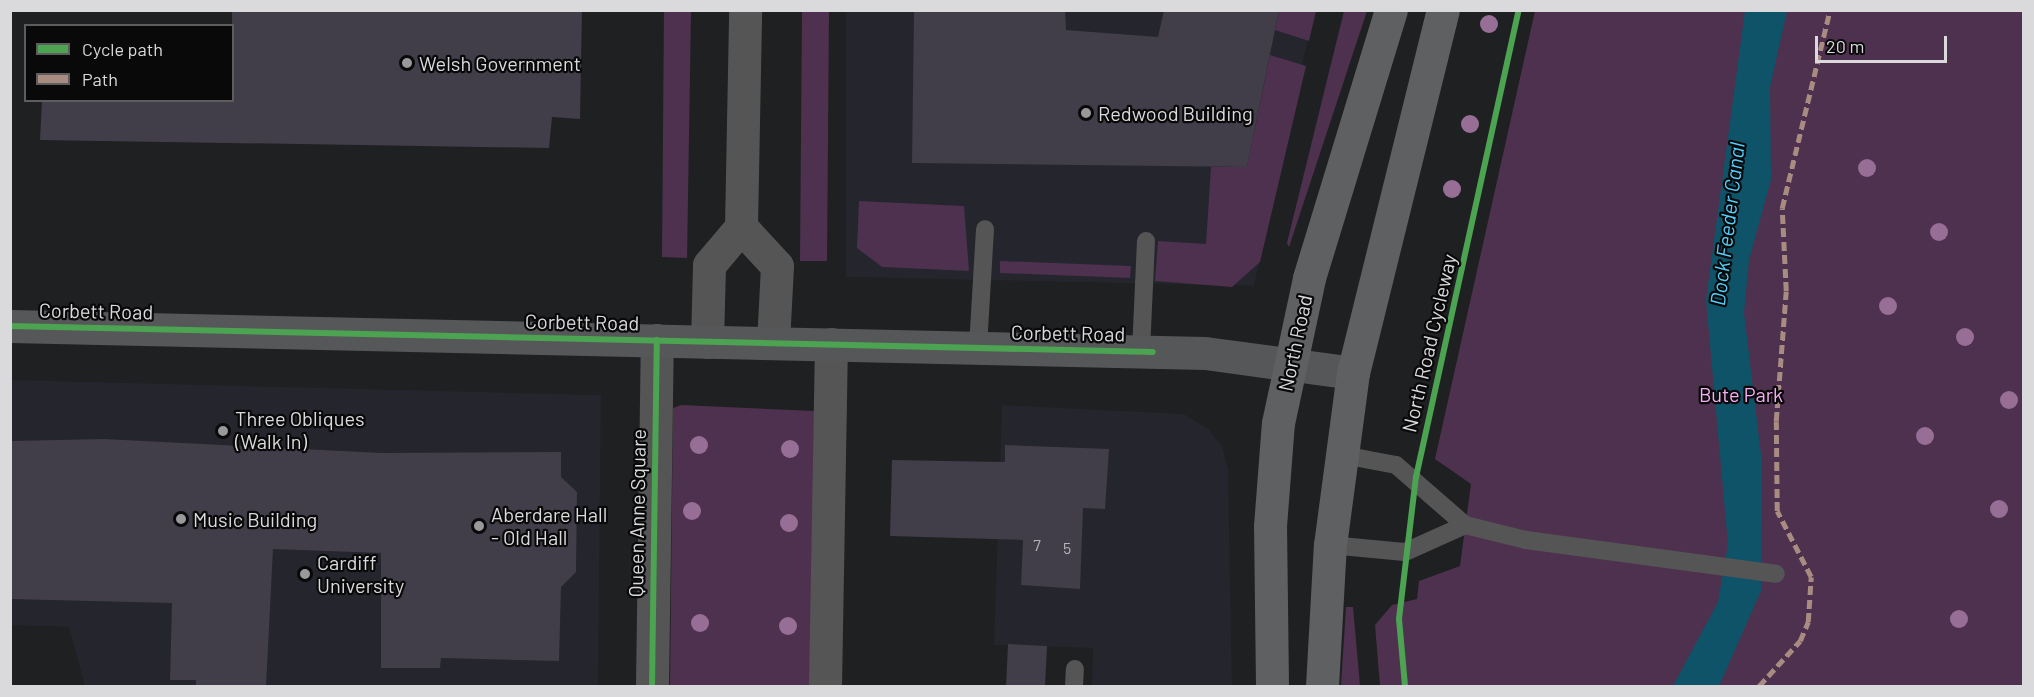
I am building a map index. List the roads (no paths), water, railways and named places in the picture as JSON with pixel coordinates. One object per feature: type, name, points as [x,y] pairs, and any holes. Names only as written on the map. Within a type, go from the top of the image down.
[{"type":"main road","name":"North Road","points":[[1272,687],[1273,460],[1309,278],[1391,10]]},
{"type":"main road","points":[[1322,687],[1330,545],[1353,373],[1443,10]]},
{"type":"street","points":[[707,342],[709,265],[741,227],[745,10]]},
{"type":"street","points":[[741,227],[777,266],[773,343]]},
{"type":"street","name":"Corbett Road","points":[[10,326],[1141,351],[1292,362],[1353,373]]},
{"type":"street","name":"Queen Anne Square","points":[[652,687],[657,340]]},
{"type":"street","points":[[825,687],[831,344]]},
{"type":"lane","points":[[978,348],[985,229]]},
{"type":"lane","points":[[1141,351],[1146,241]]},
{"type":"lane","points":[[1343,455],[1396,465],[1465,525],[1526,540],[1776,574]]},
{"type":"lane","points":[[1330,545],[1405,552],[1465,525]]},
{"type":"water","name":"Dock Feeder Canal","points":[[1745,11],[1787,11],[1770,87],[1771,180],[1749,260],[1744,313],[1762,463],[1761,591],[1719,686],[1673,686],[1718,602],[1728,544],[1706,300]]},
{"type":"place","name":"Welsh Government","points":[[407,63]]},
{"type":"place","name":"Redwood Building","points":[[1086,113]]},
{"type":"place","name":"Three Obliques (Walk In)","points":[[223,431]]},
{"type":"place","name":"Music Building","points":[[181,519]]},
{"type":"place","name":"Aberdare Hall - Old Hall","points":[[479,526]]},
{"type":"place","name":"Cardiff University","points":[[305,574]]},
{"type":"park label","name":"Bute Park","points":[[1741,394]]}]
